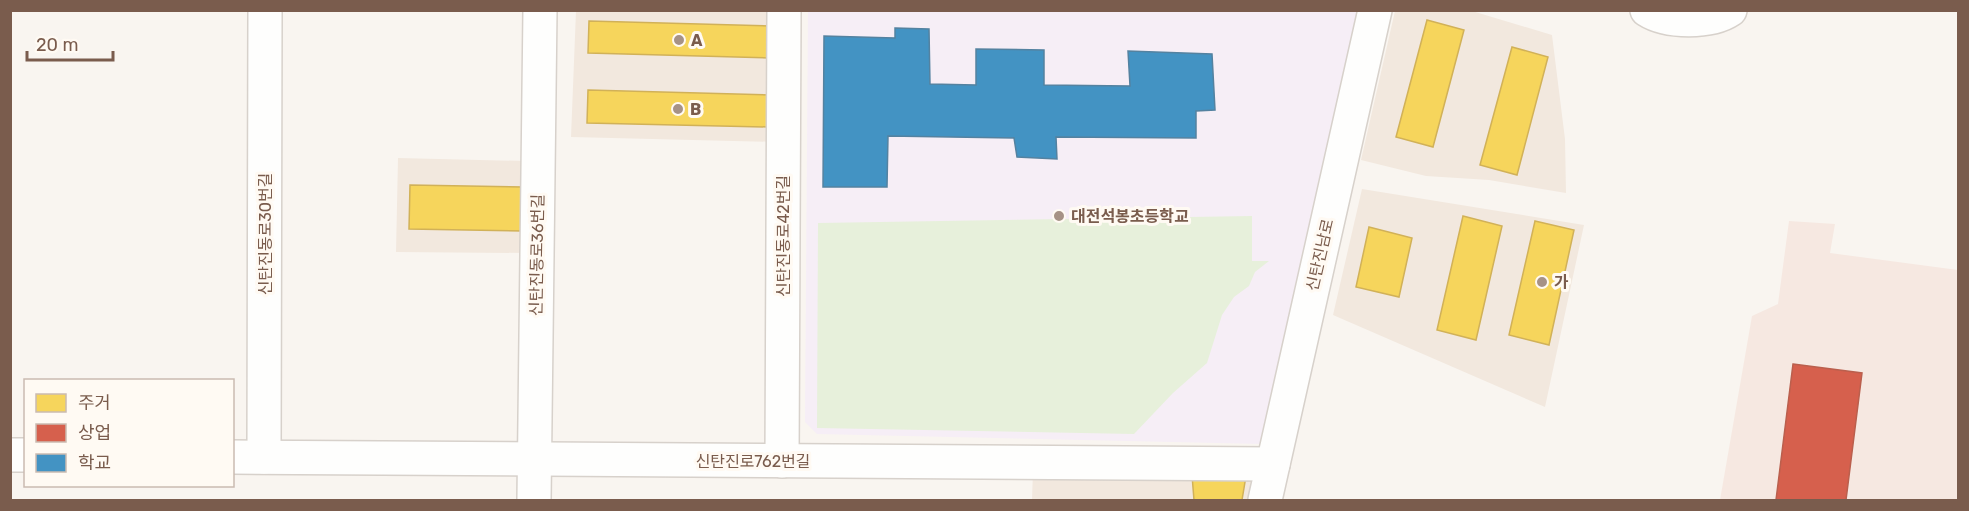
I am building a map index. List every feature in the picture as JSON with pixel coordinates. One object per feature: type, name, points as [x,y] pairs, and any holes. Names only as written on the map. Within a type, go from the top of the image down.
[{"type":"street","name":"신탄진동로30번길","points":[[264,457],[265,10]]},
{"type":"street","name":"신탄진동로36번길","points":[[534,501],[540,10]]},
{"type":"street","name":"신탄진동로42번길","points":[[782,461],[784,10]]},
{"type":"street","name":"신탄진남로","points":[[1265,501],[1375,10]]},
{"type":"street","points":[[1647,10],[1654,15],[1687,19],[1721,16],[1730,10]]},
{"type":"street","name":"신탄진로762번길","points":[[234,457],[1273,464]]},
{"type":"shaded area","points":[[576,11],[778,12],[779,142],[571,137]]},
{"type":"shaded area","name":"대전석봉초등학교","points":[[808,11],[1357,11],[1261,444],[817,434],[805,422]]},
{"type":"shaded area","points":[[1395,11],[1472,11],[1552,35],[1565,139],[1566,193],[1489,180],[1426,176],[1361,160]]},
{"type":"shaded area","points":[[398,158],[526,161],[526,253],[396,252]]},
{"type":"shaded area","points":[[1362,189],[1584,225],[1545,407],[1333,315]]},
{"type":"shaded area","points":[[1789,221],[1835,224],[1830,253],[1958,270],[1958,500],[1720,500],[1752,316],[1778,304]]},
{"type":"shaded area","points":[[1033,470],[1258,473],[1252,500],[1032,500]]},
{"type":"green space","points":[[1252,216],[1252,261],[1269,261],[1255,272],[1249,286],[1234,297],[1222,315],[1207,363],[1173,393],[1134,434],[817,428],[818,223]]},
{"type":"building: 주거","points":[[1427,20],[1464,30],[1433,147],[1396,137]]},
{"type":"building: 주거","name":"A","points":[[589,21],[770,26],[769,58],[588,53]]},
{"type":"building: 주거","points":[[1512,47],[1548,57],[1517,175],[1480,165]]},
{"type":"building: 주거","name":"B","points":[[588,90],[769,95],[768,127],[587,123]]},
{"type":"building: 주거","points":[[410,185],[523,187],[522,231],[409,229]]},
{"type":"building: 주거","points":[[1463,216],[1502,226],[1476,340],[1437,330]]},
{"type":"building: 주거","name":"가","points":[[1535,221],[1574,230],[1549,345],[1509,335]]},
{"type":"building: 주거","points":[[1369,227],[1412,238],[1399,297],[1356,287]]},
{"type":"building: 주거","points":[[1192,475],[1246,476],[1242,500],[1194,500]]},
{"type":"building: 상업","points":[[1793,364],[1862,373],[1846,500],[1776,500]]},
{"type":"building: 학교","points":[[895,28],[929,29],[930,84],[976,85],[976,49],[1044,50],[1044,85],[1130,86],[1128,51],[1212,54],[1215,110],[1196,111],[1196,138],[1056,137],[1057,159],[1017,157],[1014,138],[888,136],[887,187],[823,187],[824,36],[895,38]]},
{"type":"place","name":"A","points":[[679,40]]},
{"type":"place","name":"B","points":[[678,109]]},
{"type":"place","name":"대전석봉초등학교","points":[[1059,216]]},
{"type":"place","name":"가","points":[[1542,282]]}]
